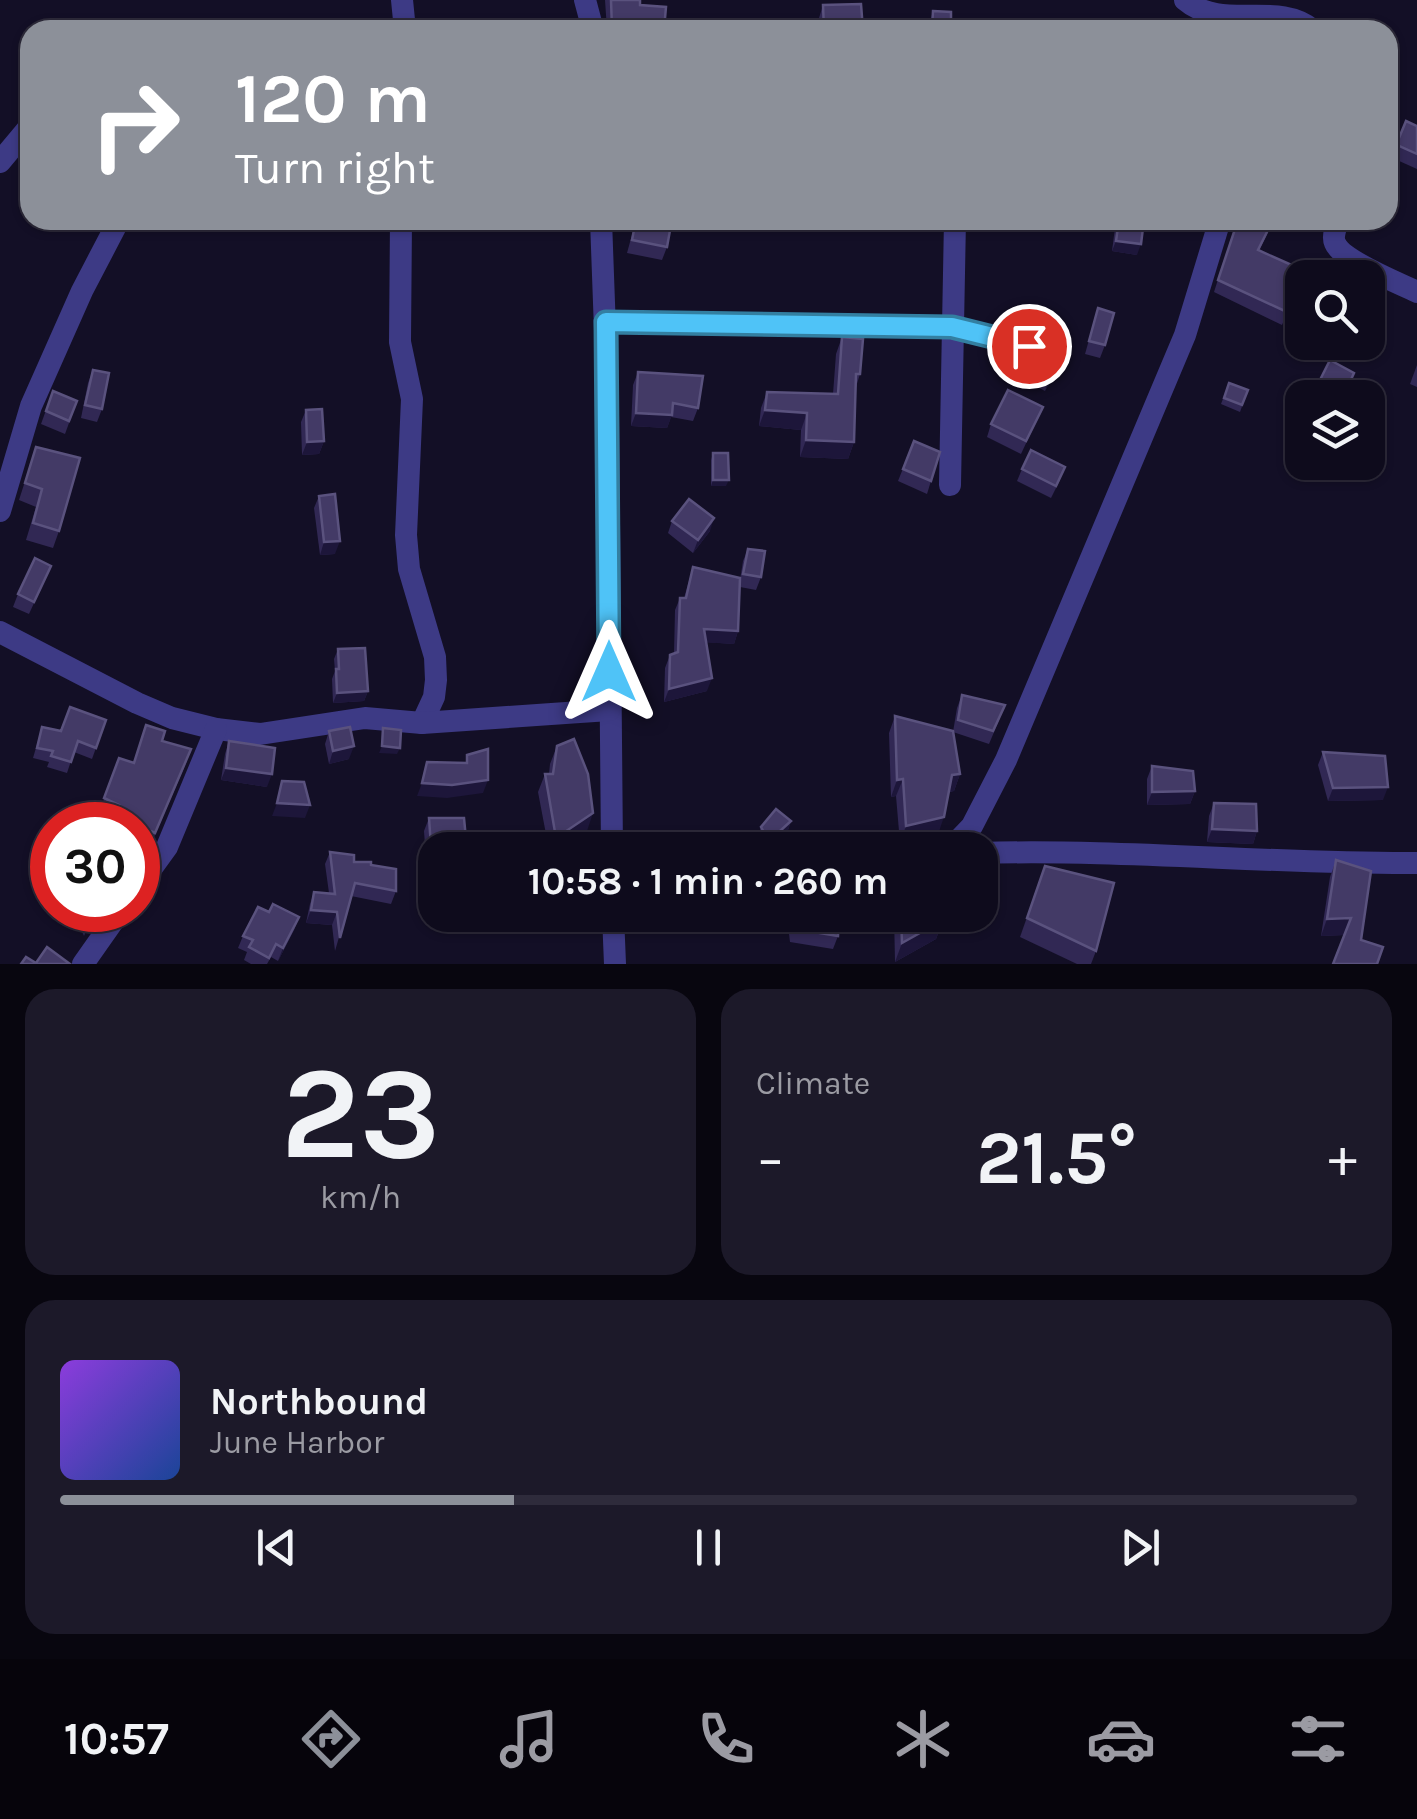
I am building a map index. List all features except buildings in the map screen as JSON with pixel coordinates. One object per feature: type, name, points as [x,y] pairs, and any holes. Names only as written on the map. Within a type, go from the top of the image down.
[{"type":"street","points":[[1185,0],[1194,8],[1215,14],[1287,14],[1296,20]]},
{"type":"street","points":[[0,162],[20,138]]},
{"type":"street","points":[[0,511],[31,406],[114,230]]},
{"type":"street","points":[[401,230],[400,342],[412,399],[406,535],[409,569],[435,657],[436,680],[434,697],[422,723]]},
{"type":"street","points":[[601,230],[612,832]]},
{"type":"street","points":[[950,484],[955,230]]},
{"type":"street","points":[[966,832],[1006,760],[1185,336],[1217,230]]},
{"type":"street","points":[[1337,230],[1335,244],[1344,255],[1417,292]]},
{"type":"street","points":[[606,322],[952,327],[1029,346]]},
{"type":"street","points":[[0,632],[137,703],[216,730],[260,734],[365,718],[422,723],[609,710]]},
{"type":"street","points":[[160,857],[216,730]]},
{"type":"street","points":[[998,852],[1067,850],[1326,864],[1417,863]]},
{"type":"street","points":[[83,964],[106,932]]},
{"type":"street","points":[[614,932],[615,964]]},
{"type":"route","points":[[609,672],[606,322],[952,327],[1029,346]]}]
